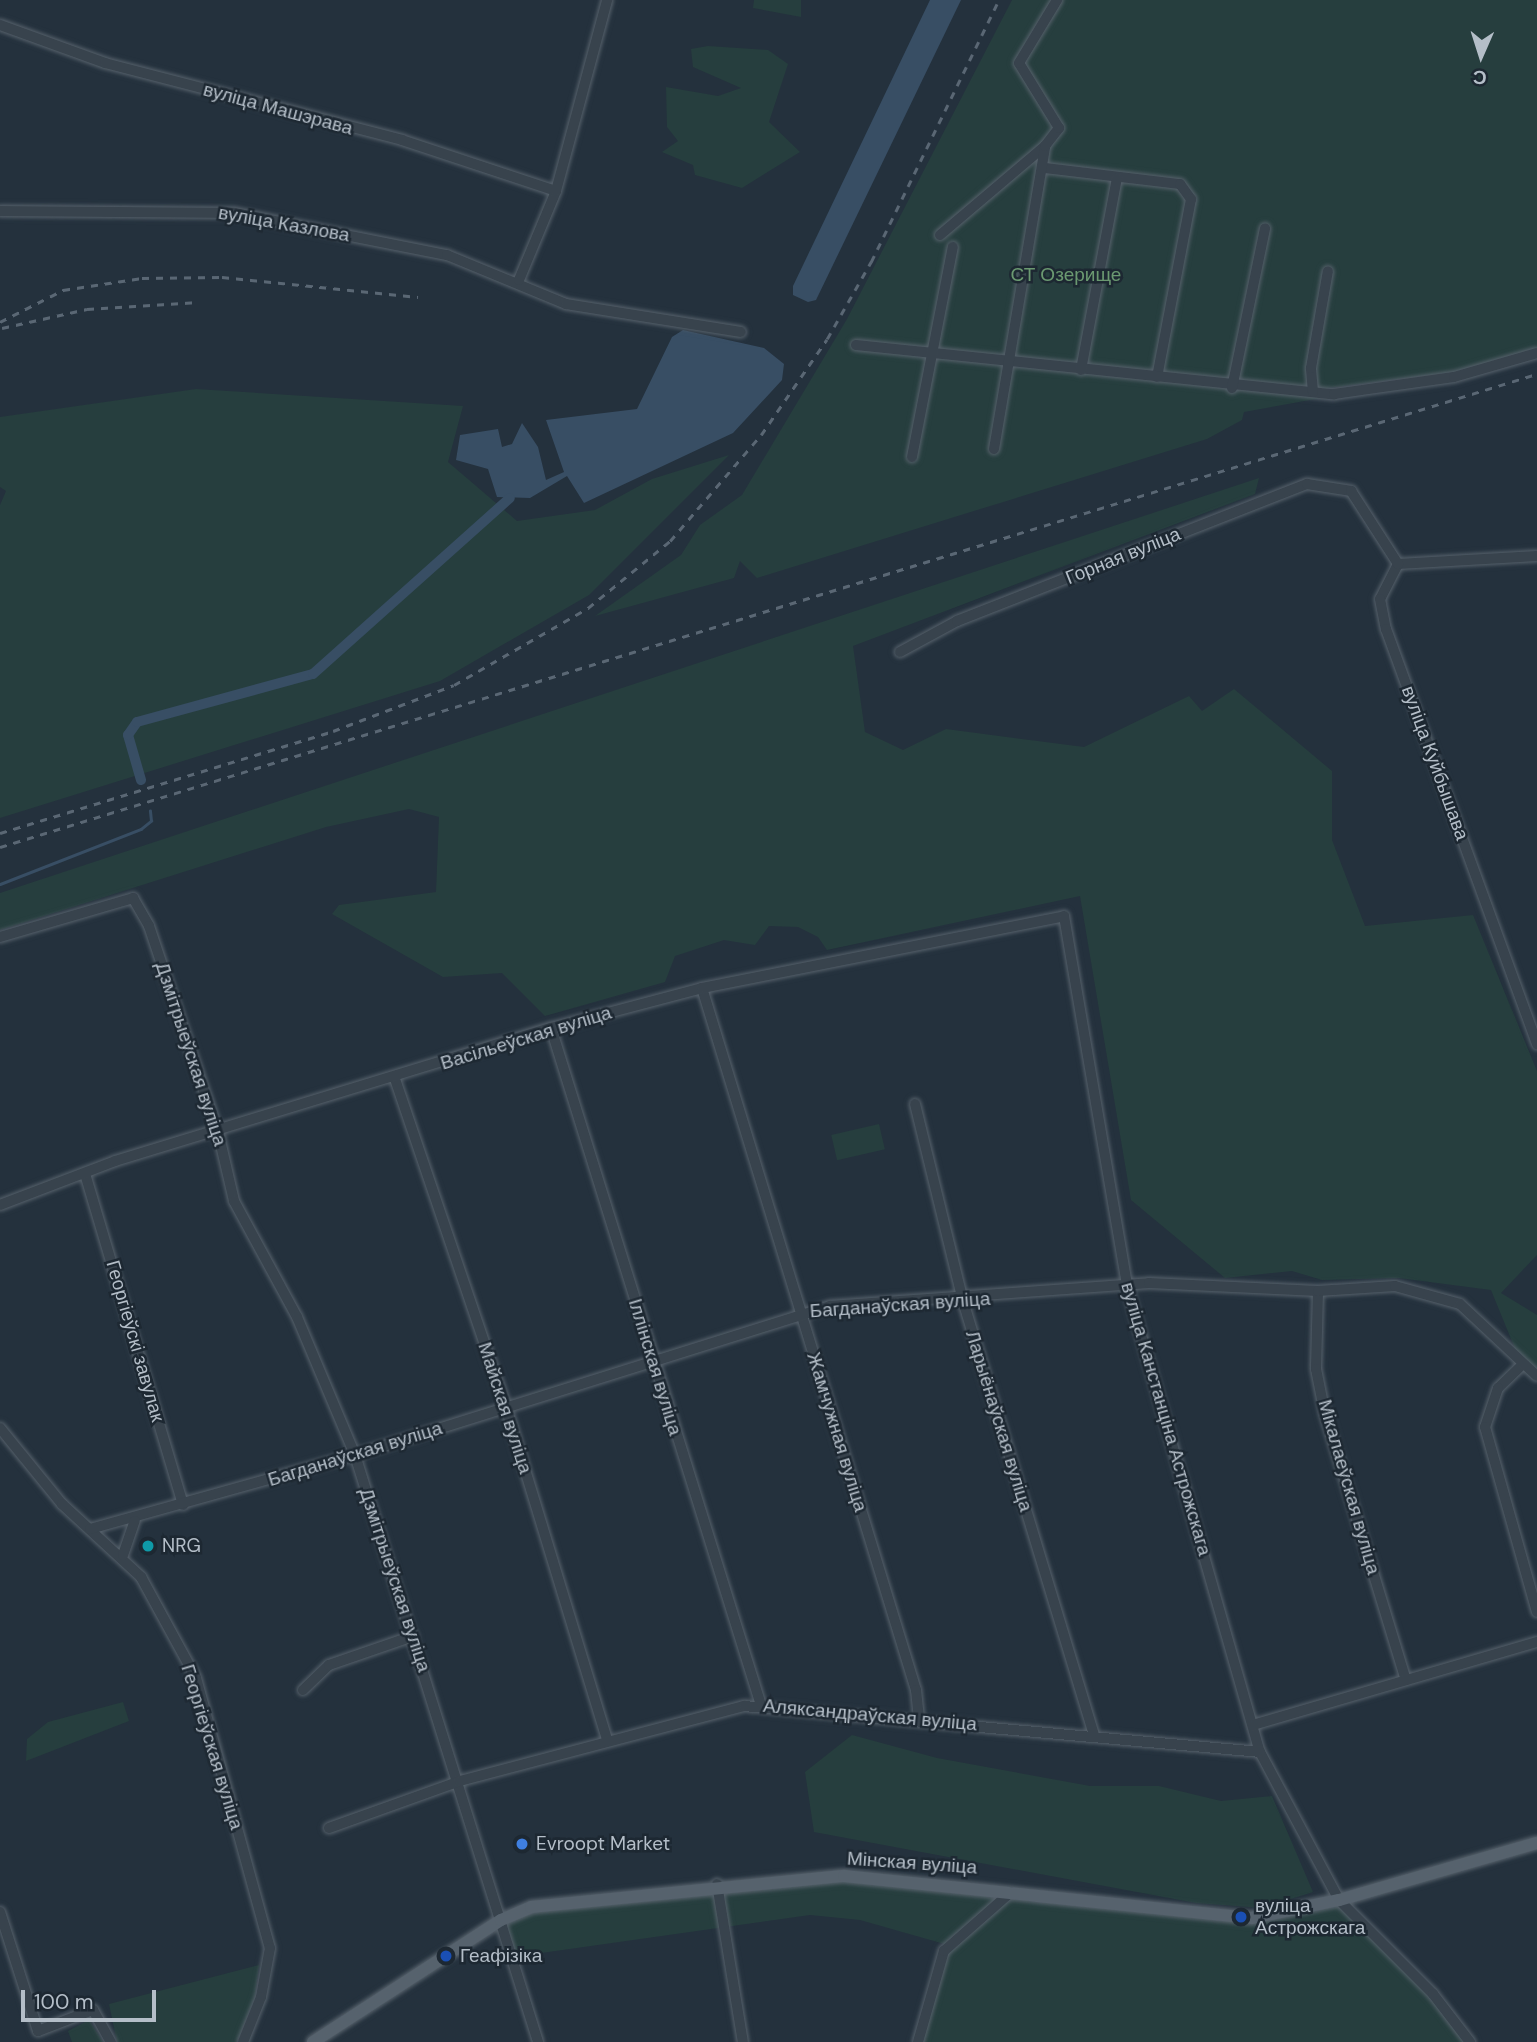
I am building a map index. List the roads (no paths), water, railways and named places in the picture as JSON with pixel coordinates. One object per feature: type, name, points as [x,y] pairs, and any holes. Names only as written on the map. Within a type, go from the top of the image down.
[{"type":"main road","name":"Мінская вуліца","points":[[313,2042],[501,1920],[531,1907],[717,1884],[844,1876],[1012,1891],[1252,1918],[1339,1900],[1537,1843]]},
{"type":"street","points":[[520,280],[556,191],[607,0]]},
{"type":"street","points":[[940,235],[1045,146],[1059,128],[1019,63],[1057,0]]},
{"type":"street","name":"вуліца Машэрава","points":[[0,25],[104,63],[402,140],[556,191]]},
{"type":"street","points":[[994,449],[1045,168],[1045,146]]},
{"type":"street","points":[[1045,168],[1180,184],[1191,199],[1157,377]]},
{"type":"street","points":[[1081,370],[1116,178]]},
{"type":"street","name":"вуліца Казлова","points":[[0,211],[234,213],[432,252],[520,280],[566,304],[741,332]]},
{"type":"street","points":[[1232,388],[1265,228]]},
{"type":"street","points":[[912,457],[953,247]]},
{"type":"street","points":[[1317,392],[1311,368],[1328,271]]},
{"type":"street","points":[[856,345],[1157,377],[1232,388],[1317,392],[1454,377],[1537,353]]},
{"type":"street","name":"Горная вуліца","points":[[900,652],[957,621],[1288,487],[1319,483],[1351,491],[1398,564]]},
{"type":"street","points":[[1398,564],[1537,556]]},
{"type":"street","name":"вуліца Куйбышава","points":[[1398,564],[1381,599],[1386,629],[1537,1045]]},
{"type":"street","name":"Дзмітрыеўская вуліца","points":[[0,937],[133,898],[149,926],[218,1132],[234,1201],[297,1317],[355,1455],[460,1781],[538,2042]]},
{"type":"street","name":"Васільеўская вуліца","points":[[0,1205],[86,1177],[115,1161],[395,1079],[551,1028],[702,988],[1065,916]]},
{"type":"street","name":"вуліца Канстанціна Астрожскага","points":[[1065,916],[1127,1286],[1260,1752],[1339,1900],[1433,1994],[1470,2042]]},
{"type":"street","name":"Жамчужная вуліца","points":[[702,988],[916,1690],[919,1717]]},
{"type":"street","name":"Іллінская вуліца","points":[[551,1028],[761,1705]]},
{"type":"street","name":"Майская вуліца","points":[[395,1079],[506,1407],[607,1739]]},
{"type":"street","name":"Ларыёнаўская вуліца","points":[[915,1104],[963,1301],[1094,1735]]},
{"type":"street","name":"Георгіеўскі завулак","points":[[86,1177],[183,1505]]},
{"type":"street","name":"Багданаўская вуліца","points":[[90,1528],[135,1521],[355,1455],[653,1361],[801,1311],[963,1301],[1127,1286],[1318,1291],[1395,1286],[1446,1297],[1473,1313],[1521,1366],[1537,1376]]},
{"type":"street","name":"Мікалаеўская вуліца","points":[[1318,1291],[1316,1370],[1325,1414],[1406,1680]]},
{"type":"street","points":[[1521,1366],[1498,1388],[1485,1427],[1537,1612]]},
{"type":"street","name":"Георгіеўская вуліца","points":[[0,1428],[90,1528],[123,1555],[156,1600],[196,1678],[271,1948],[243,2042]]},
{"type":"street","points":[[123,1555],[135,1521]]},
{"type":"street","points":[[303,1690],[329,1665],[413,1636]]},
{"type":"street","points":[[1253,1725],[1537,1642]]},
{"type":"street","name":"Аляксандраўская вуліца","points":[[329,1828],[460,1781],[607,1739],[761,1705],[919,1717],[1260,1752]]},
{"type":"street","points":[[717,1884],[743,2042]]},
{"type":"street","points":[[918,2042],[944,1951],[1012,1891]]},
{"type":"street","points":[[0,1912],[38,2031],[93,2010],[111,2042]]},
{"type":"water","points":[[930,0],[961,0],[816,300],[808,302],[793,295],[793,286]]},
{"type":"water","points":[[683,330],[764,348],[784,364],[782,380],[733,433],[584,503],[567,476],[530,498],[497,497],[488,469],[456,460],[460,435],[498,429],[502,447],[512,444],[522,423],[538,447],[546,480],[564,472],[546,420],[637,409],[672,337]]},
{"type":"waterway","points":[[141,780],[128,735],[137,722],[313,674],[510,498]]},
{"type":"waterway","points":[[0,884],[141,829],[151,821],[150,811]]},
{"type":"railway","points":[[0,833],[333,731],[454,685],[588,608],[670,541],[761,435],[827,339],[871,262],[999,0]]},
{"type":"railway","points":[[0,322],[63,290],[142,278],[222,277],[418,297]]},
{"type":"railway","points":[[2,328],[87,309],[199,302]]},
{"type":"railway","points":[[0,847],[1537,374]]},
{"type":"place","name":"NRG","points":[[148,1546]]},
{"type":"place","name":"Evroopt Market","points":[[522,1844]]},
{"type":"place","name":"вуліца Астрожскага","points":[[1241,1917]]},
{"type":"place","name":"Геафізіка","points":[[446,1956]]},
{"type":"park label","name":"СТ Озерище","points":[[1066,275]]}]
